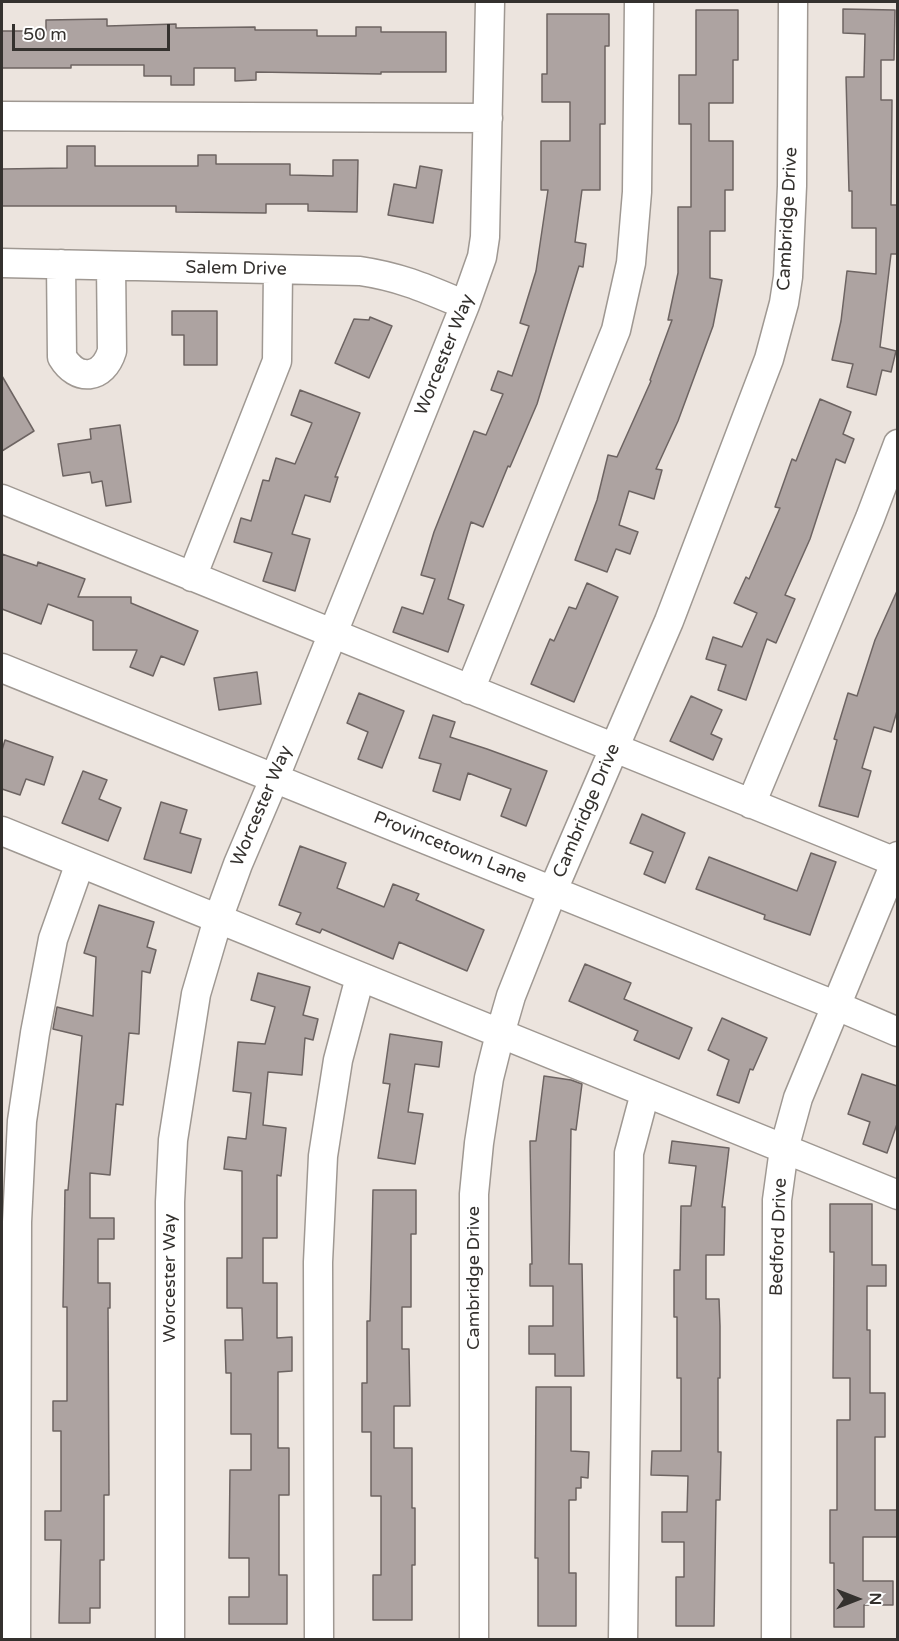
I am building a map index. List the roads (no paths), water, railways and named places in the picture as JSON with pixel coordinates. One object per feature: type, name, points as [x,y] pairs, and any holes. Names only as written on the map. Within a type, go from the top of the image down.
[{"type":"street","name":"Worcester Way","points":[[170,1640],[170,1202],[173,1140],[196,994],[218,919],[238,864],[333,634],[465,305],[482,257],[485,237],[490,2]]},
{"type":"street","points":[[470,690],[616,330],[631,263],[637,192],[639,2]]},
{"type":"street","name":"Cambridge Drive","points":[[474,1640],[474,1194],[483,1121],[500,1034],[512,996],[553,890],[674,610],[769,359],[784,303],[788,277],[792,186],[793,2]]},
{"type":"street","points":[[2,116],[488,118]]},
{"type":"street","name":"Salem Drive","points":[[2,263],[360,271],[384,274],[412,282],[465,305]]},
{"type":"street","points":[[61,264],[62,357],[68,366],[82,374],[99,371],[108,362],[112,351],[111,266]]},
{"type":"street","points":[[192,577],[276,362],[278,270]]},
{"type":"street","points":[[751,804],[865,529],[897,444]]},
{"type":"street","points":[[2,499],[751,804],[897,861]]},
{"type":"street","name":"Provincetown Lane","points":[[2,668],[553,890],[897,1032]]},
{"type":"street","points":[[2,831],[897,1195]]},
{"type":"street","name":"Bedford Drive","points":[[776,1640],[777,1200],[784,1149],[798,1098],[897,861]]},
{"type":"street","points":[[16,1640],[17,1222],[22,1121],[34,1033],[53,939],[80,863]]},
{"type":"street","points":[[319,1640],[318,1262],[323,1156],[338,1060],[360,977]]},
{"type":"street","points":[[623,1640],[629,1153],[645,1093]]}]
